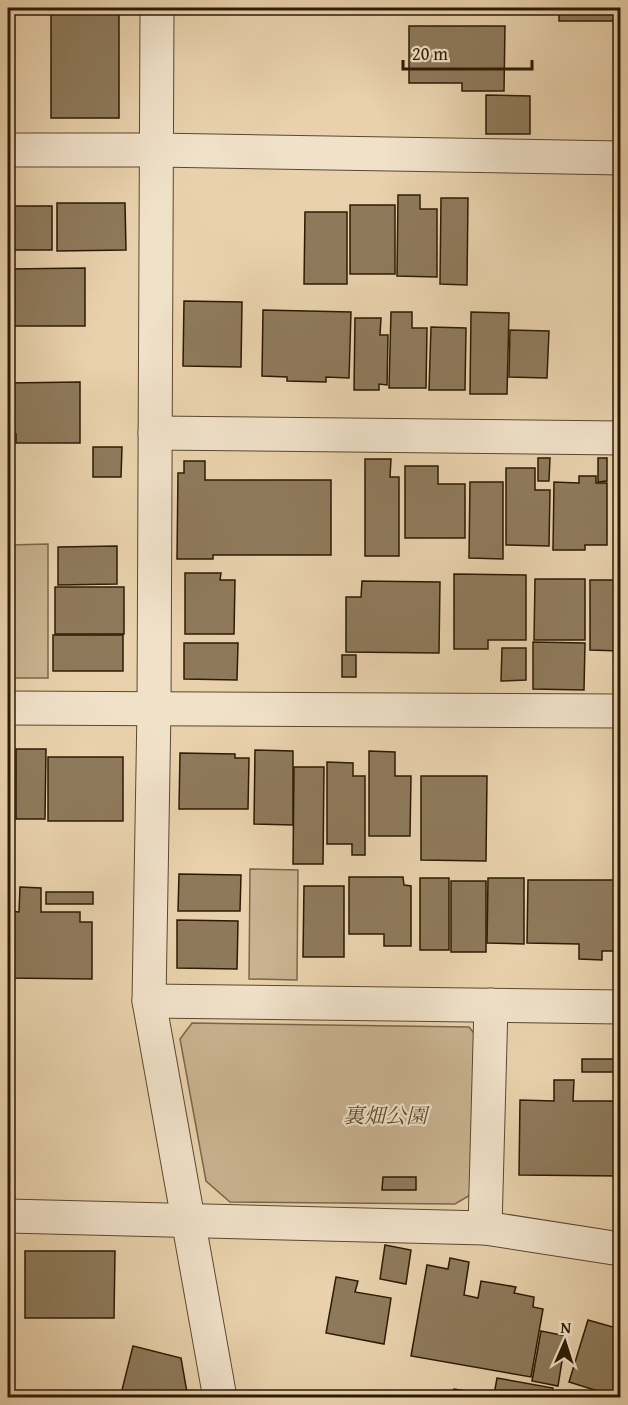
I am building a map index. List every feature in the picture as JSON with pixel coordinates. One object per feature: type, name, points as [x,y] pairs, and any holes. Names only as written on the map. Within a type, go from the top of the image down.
[{"type":"street","points":[[157,8],[154,709],[149,1001],[220,1398]]},
{"type":"street","points":[[8,150],[156,150],[621,158]]},
{"type":"street","points":[[155,433],[621,438]]},
{"type":"street","points":[[8,708],[621,711]]},
{"type":"street","points":[[149,1001],[621,1007]]},
{"type":"street","points":[[485,1228],[491,1005]]},
{"type":"street","points":[[8,1216],[485,1228],[621,1249]]},
{"type":"green space","points":[[48,544],[48,678],[8,678],[8,545]]},
{"type":"green space","points":[[250,869],[298,870],[297,980],[249,979]]},
{"type":"green space","name":"裏畑公園","points":[[192,1023],[469,1027],[477,1037],[472,1194],[455,1204],[230,1202],[206,1181],[180,1039]]},
{"type":"building","points":[[51,8],[119,8],[119,118],[51,118]]},
{"type":"building","points":[[559,8],[620,8],[620,21],[559,21]]},
{"type":"building","points":[[409,26],[505,26],[504,91],[462,91],[462,83],[409,83]]},
{"type":"building","points":[[486,95],[530,96],[530,134],[486,134]]},
{"type":"building","points":[[398,195],[420,195],[420,209],[437,209],[437,277],[397,276]]},
{"type":"building","points":[[615,197],[620,197],[620,265],[614,265]]},
{"type":"building","points":[[441,198],[468,198],[467,285],[440,284]]},
{"type":"building","points":[[57,203],[125,203],[126,250],[57,251]]},
{"type":"building","points":[[350,205],[395,205],[395,274],[350,274]]},
{"type":"building","points":[[8,206],[52,206],[52,250],[8,250]]},
{"type":"building","points":[[305,212],[347,212],[347,284],[304,284]]},
{"type":"building","points":[[85,268],[85,326],[8,326],[8,269]]},
{"type":"building","points":[[184,301],[242,302],[241,367],[183,366]]},
{"type":"building","points":[[263,310],[351,312],[349,378],[326,377],[326,382],[287,381],[287,377],[262,376]]},
{"type":"building","points":[[391,312],[412,312],[412,328],[427,328],[426,388],[389,388]]},
{"type":"building","points":[[471,312],[509,313],[507,394],[470,394]]},
{"type":"building","points":[[355,318],[381,318],[380,335],[388,335],[387,385],[379,384],[379,390],[354,390]]},
{"type":"building","points":[[431,327],[466,328],[465,390],[429,390]]},
{"type":"building","points":[[510,330],[549,331],[547,378],[509,377]]},
{"type":"building","points":[[80,382],[80,443],[16,443],[16,434],[8,434],[8,383]]},
{"type":"building","points":[[93,447],[122,447],[121,477],[93,477]]},
{"type":"building","points":[[538,458],[550,458],[549,481],[538,481]]},
{"type":"building","points":[[598,458],[607,458],[607,481],[598,482]]},
{"type":"building","points":[[365,459],[391,459],[390,477],[399,477],[399,556],[365,556]]},
{"type":"building","points":[[184,461],[205,461],[205,480],[331,480],[331,555],[213,555],[213,559],[177,559],[178,473],[184,473]]},
{"type":"building","points":[[405,466],[438,466],[438,484],[465,484],[465,538],[405,538]]},
{"type":"building","points":[[506,468],[535,468],[535,490],[550,490],[549,546],[506,545]]},
{"type":"building","points":[[579,476],[596,476],[596,483],[607,483],[607,545],[585,545],[585,550],[553,550],[554,482],[579,483]]},
{"type":"building","points":[[470,482],[503,482],[503,559],[469,558]]},
{"type":"building","points":[[117,546],[117,584],[58,585],[58,547]]},
{"type":"building","points":[[185,573],[221,573],[220,580],[235,580],[234,634],[185,634]]},
{"type":"building","points":[[454,574],[526,575],[526,640],[488,640],[488,649],[454,649]]},
{"type":"building","points":[[535,579],[585,579],[585,640],[534,640]]},
{"type":"building","points":[[590,580],[620,580],[620,651],[590,650]]},
{"type":"building","points":[[362,581],[440,582],[439,653],[346,652],[346,597],[361,597]]},
{"type":"building","points":[[55,587],[124,587],[124,634],[55,634]]},
{"type":"building","points":[[53,635],[123,635],[123,671],[53,671]]},
{"type":"building","points":[[533,642],[585,643],[584,690],[533,689]]},
{"type":"building","points":[[184,643],[238,643],[237,680],[184,679]]},
{"type":"building","points":[[502,648],[526,648],[526,680],[501,681]]},
{"type":"building","points":[[342,655],[356,655],[356,677],[342,677]]},
{"type":"building","points":[[16,749],[46,749],[45,819],[16,819]]},
{"type":"building","points":[[255,750],[293,751],[293,825],[254,824]]},
{"type":"building","points":[[369,751],[395,752],[395,776],[411,776],[410,836],[369,836]]},
{"type":"building","points":[[180,753],[235,754],[235,758],[249,758],[248,809],[179,809]]},
{"type":"building","points":[[48,757],[123,757],[123,821],[48,821]]},
{"type":"building","points":[[327,762],[353,763],[353,776],[365,776],[365,855],[352,855],[352,844],[327,844]]},
{"type":"building","points":[[294,767],[324,767],[323,864],[293,864]]},
{"type":"building","points":[[421,776],[487,776],[486,861],[421,860]]},
{"type":"building","points":[[179,874],[241,875],[240,911],[178,911]]},
{"type":"building","points":[[349,877],[403,877],[404,885],[411,886],[411,946],[384,946],[384,934],[349,934]]},
{"type":"building","points":[[420,878],[449,878],[449,950],[420,950]]},
{"type":"building","points":[[488,878],[524,878],[524,944],[487,943]]},
{"type":"building","points":[[528,880],[620,880],[620,951],[602,951],[602,960],[579,959],[579,944],[527,943]]},
{"type":"building","points":[[451,881],[486,881],[486,952],[451,952]]},
{"type":"building","points":[[304,886],[344,886],[344,957],[303,957]]},
{"type":"building","points":[[20,887],[41,888],[41,912],[80,912],[80,922],[92,922],[92,979],[8,978],[8,911],[19,912]]},
{"type":"building","points":[[46,892],[93,892],[93,904],[46,904]]},
{"type":"building","points":[[177,920],[238,921],[237,969],[177,968]]},
{"type":"building","points":[[582,1059],[620,1059],[620,1072],[582,1072]]},
{"type":"building","points":[[554,1080],[574,1080],[573,1101],[620,1101],[620,1176],[519,1175],[520,1100],[554,1101]]},
{"type":"building","points":[[383,1177],[416,1177],[416,1190],[382,1190]]},
{"type":"building","points":[[385,1245],[411,1250],[406,1284],[380,1279]]},
{"type":"building","points":[[25,1251],[115,1251],[114,1318],[25,1318]]},
{"type":"building","points":[[450,1258],[469,1262],[464,1295],[478,1298],[481,1281],[516,1287],[514,1293],[534,1297],[533,1307],[543,1309],[531,1377],[411,1356],[427,1265],[448,1269]]},
{"type":"building","points":[[336,1277],[358,1281],[355,1292],[391,1298],[384,1344],[326,1333]]},
{"type":"building","points":[[588,1320],[620,1329],[620,1398],[613,1398],[614,1396],[569,1382]]},
{"type":"building","points":[[541,1331],[566,1336],[558,1386],[532,1381]]},
{"type":"building","points":[[133,1346],[181,1358],[188,1398],[120,1398]]},
{"type":"building","points":[[497,1378],[553,1388],[552,1398],[453,1398],[454,1389],[494,1395]]}]
